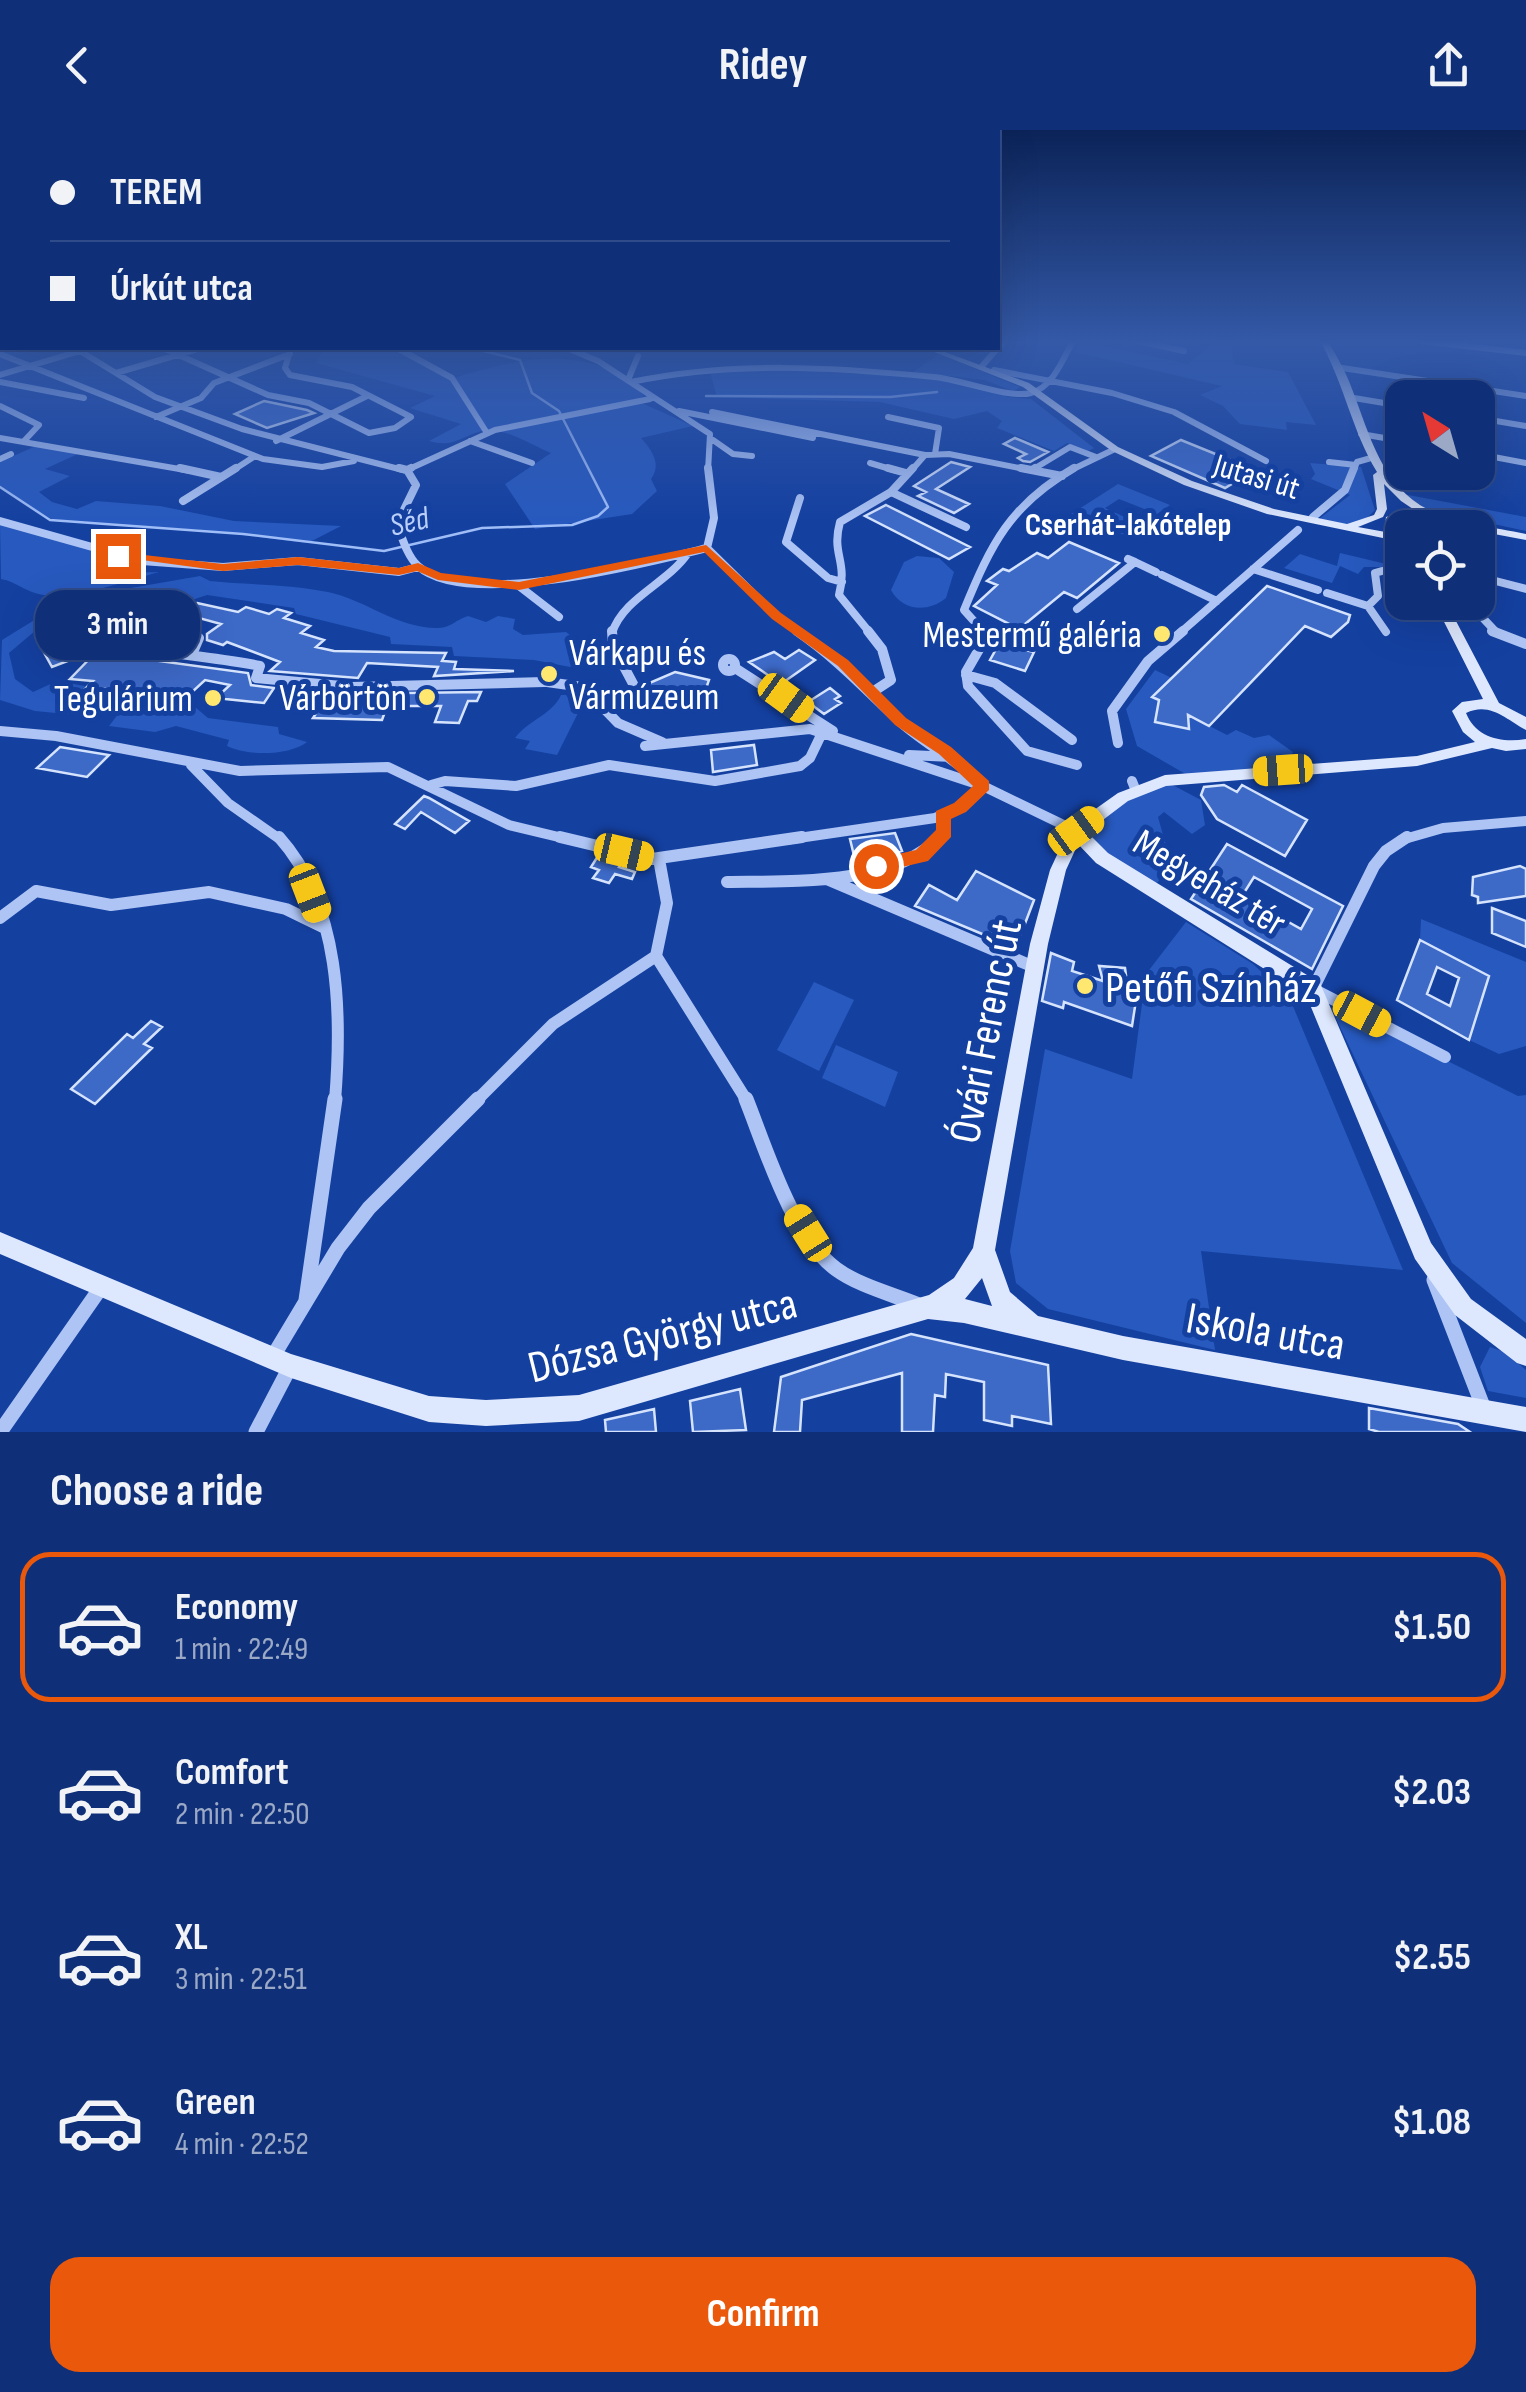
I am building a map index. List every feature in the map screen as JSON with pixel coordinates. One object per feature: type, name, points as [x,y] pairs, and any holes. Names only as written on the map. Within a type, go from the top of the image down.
[{"type":"main road","name":"Jutasi út","points":[[1050,402],[1115,448],[1236,502],[1385,536]]},
{"type":"main road","points":[[1350,402],[1377,471],[1394,492],[1422,510]]},
{"type":"main road","points":[[1330,525],[1366,524],[1378,517],[1382,509],[1377,471]]},
{"type":"main road","points":[[1394,492],[1398,510]]},
{"type":"main road","name":"Jutasi út","points":[[1356,530],[1385,527]]},
{"type":"main road","points":[[1356,530],[1385,541]]},
{"type":"main road","points":[[1495,530],[1526,537]]},
{"type":"main road","points":[[1495,534],[1510,532]]},
{"type":"main road","points":[[1449,620],[1487,705]]},
{"type":"main road","points":[[1492,742],[1472,732],[1460,711],[1487,705],[1526,725]]},
{"type":"main road","points":[[1462,749],[1472,732]]},
{"type":"main road","points":[[1076,831],[1134,786],[1190,776],[1417,762],[1492,742],[1526,744]]},
{"type":"main road","name":"Óvári Ferenc út","points":[[984,1250],[1034,967],[1058,870],[1076,831]]},
{"type":"main road","name":"Megyeház tér","points":[[1076,831],[1102,858],[1313,989]]},
{"type":"main road","points":[[1313,989],[1423,1251],[1442,1282],[1480,1322],[1526,1354]]},
{"type":"main road","name":"Dózsa György utca","points":[[0,1243],[281,1362],[430,1409],[555,1412],[927,1308],[948,1300],[968,1283],[984,1250]]},
{"type":"main road","points":[[984,1250],[1001,1300],[1034,1327]]},
{"type":"main road","name":"Iskola utca","points":[[927,1308],[964,1310],[1123,1348],[1526,1420]]},
{"type":"street","points":[[118,402],[255,456],[322,467],[354,460]]},
{"type":"street","points":[[170,402],[275,441],[407,470],[487,433],[554,415],[635,402]]},
{"type":"street","points":[[156,416],[192,402]]},
{"type":"street","points":[[303,402],[360,432],[385,432],[408,420],[410,413],[381,402]]},
{"type":"street","points":[[275,441],[355,402]]},
{"type":"street","points":[[470,402],[487,433]]},
{"type":"street","points":[[655,402],[705,429],[733,454],[752,456]]},
{"type":"street","name":"Jutasi út","points":[[1132,402],[1182,415],[1266,461]]},
{"type":"street","points":[[0,406],[39,425],[25,440]]},
{"type":"street","points":[[672,412],[721,418],[772,435],[829,438]]},
{"type":"street","points":[[712,412],[754,416],[829,438],[1062,476]]},
{"type":"street","points":[[888,417],[939,428],[935,454]]},
{"type":"street","points":[[1495,421],[1526,426]]},
{"type":"street","points":[[1361,434],[1385,438]]},
{"type":"street","points":[[0,438],[221,477]]},
{"type":"street","points":[[706,548],[714,510],[708,466],[713,440]]},
{"type":"street","points":[[470,441],[532,463]]},
{"type":"street","points":[[1032,470],[1070,447],[1096,457]]},
{"type":"street","points":[[1077,765],[1027,751],[968,686],[966,675],[985,639],[964,610],[991,545],[1010,520],[1062,476],[1115,448]]},
{"type":"street","points":[[0,458],[11,454]]},
{"type":"street","points":[[871,693],[890,683],[886,656],[840,598],[845,571],[834,544],[835,529],[848,516],[891,492],[924,455]]},
{"type":"street","points":[[183,501],[255,456]]},
{"type":"street","points":[[1495,457],[1526,463]]},
{"type":"street","points":[[1330,462],[1356,464],[1371,458]]},
{"type":"street","points":[[870,463],[906,473]]},
{"type":"street","points":[[1313,517],[1345,490],[1356,464]]},
{"type":"street","points":[[407,470],[416,485],[396,524],[418,566],[438,576],[519,586],[706,548]]},
{"type":"street","points":[[891,492],[966,528]]},
{"type":"street","points":[[800,498],[786,542],[828,578],[842,583]]},
{"type":"street","points":[[0,521],[44,530],[142,562],[223,567],[298,561],[399,572],[418,566]]},
{"type":"street","points":[[1118,743],[1112,711],[1148,661],[1298,530]]},
{"type":"street","points":[[706,548],[750,593],[843,663],[900,722],[937,752],[938,770]]},
{"type":"street","points":[[639,695],[612,644],[615,621],[624,609],[677,571],[688,553]]},
{"type":"street","points":[[1077,610],[1132,561],[1217,601]]},
{"type":"street","points":[[1253,569],[1368,606],[1386,632]]},
{"type":"street","points":[[1368,606],[1378,596],[1376,573],[1382,571]]},
{"type":"street","points":[[1495,581],[1526,589]]},
{"type":"street","points":[[519,586],[559,617]]},
{"type":"street","points":[[146,651],[188,614],[185,632],[199,638],[193,652]]},
{"type":"street","points":[[1482,620],[1488,632],[1526,644]]},
{"type":"street","points":[[66,622],[112,644],[146,651],[193,652],[260,666],[256,678],[298,684],[546,682],[583,687],[618,723],[648,739],[663,742],[796,729],[822,733],[983,786],[1076,831]]},
{"type":"street","points":[[982,630],[1042,645]]},
{"type":"street","points":[[735,668],[847,740]]},
{"type":"street","points":[[966,675],[995,683],[1072,740]]},
{"type":"street","points":[[0,731],[56,736],[240,772],[388,767],[509,825],[659,859],[942,816],[960,808],[983,786]]},
{"type":"street","points":[[431,785],[445,781],[516,786],[609,765],[715,782],[800,766],[810,758],[822,733]]},
{"type":"street","points":[[877,748],[937,752],[953,758],[983,786]]},
{"type":"street","points":[[189,764],[224,799],[258,818],[288,848],[338,971],[336,1114],[306,1300]]},
{"type":"street","points":[[727,882],[829,880],[922,856],[944,832],[942,816]]},
{"type":"street","points":[[1313,989],[1359,896],[1384,851],[1394,843],[1430,832],[1526,821]]},
{"type":"street","points":[[659,859],[667,904],[656,956],[742,1088],[784,1191],[820,1254],[838,1270],[927,1308]]},
{"type":"street","points":[[829,880],[1034,967]]},
{"type":"street","points":[[0,918],[36,891],[110,904],[150,903],[209,892],[286,909],[323,927]]},
{"type":"street","points":[[256,1432],[306,1300],[362,1216],[518,1056],[586,998],[656,956]]},
{"type":"street","name":"Megyeház tér","points":[[1313,989],[1444,1057]]},
{"type":"street","points":[[1423,1251],[1484,1411]]},
{"type":"street","points":[[0,1432],[102,1286]]},
{"type":"street","points":[[1456,1339],[1464,1323],[1480,1322]]},
{"type":"shaded area","points":[[423,402],[639,402],[693,426],[641,438],[654,457],[656,468],[651,479],[657,491],[632,514],[535,529],[505,484],[551,453],[490,430],[451,442],[429,441],[461,424],[410,408]]},
{"type":"shaded area","points":[[872,402],[1035,402],[1094,448],[1088,451],[1067,443],[1054,451],[997,428],[1002,421],[987,411],[954,419]]},
{"type":"shaded area","points":[[1214,402],[1304,402],[1316,425],[1286,422],[1287,430],[1240,424]]},
{"type":"shaded area","points":[[38,445],[80,453],[45,469],[70,476],[39,492],[52,502],[77,509],[96,501],[160,506],[234,521],[341,526],[308,543],[51,519],[0,486],[0,462]]},
{"type":"shaded area","points":[[1310,463],[1361,467],[1375,510],[1360,525],[1315,522],[1350,495],[1311,479],[1315,474]]},
{"type":"shaded area","points":[[1118,484],[1170,505],[1157,514],[1119,499],[1105,508],[1142,525],[1127,536],[1068,516]]},
{"type":"shaded area","points":[[1403,494],[1489,510],[1428,510]]},
{"type":"shaded area","points":[[1495,511],[1526,517],[1526,531],[1495,524]]},
{"type":"shaded area","points":[[0,524],[104,552],[121,566],[119,573],[159,572],[87,592],[38,594],[1,579]]},
{"type":"shaded area","points":[[1340,553],[1385,564],[1385,567],[1364,567],[1358,574],[1340,566],[1332,583],[1284,568],[1300,554],[1337,566]]},
{"type":"shaded area","points":[[917,556],[939,558],[954,572],[946,598],[924,608],[908,606],[891,590],[904,562]]},
{"type":"shaded area","points":[[200,576],[210,581],[328,592],[424,627],[443,628],[468,616],[486,622],[498,616],[515,619],[513,629],[523,635],[566,632],[586,648],[585,655],[570,667],[534,660],[454,656],[452,647],[391,644],[390,637],[296,614],[294,608],[207,595],[189,601],[125,589]]},
{"type":"shaded area","points":[[106,595],[48,620],[9,653],[15,679],[33,692],[57,681],[85,686],[67,707],[93,712],[87,716],[35,711],[0,700],[2,640],[36,619]]},
{"type":"shaded area","points":[[1155,670],[1172,678],[1153,697],[1227,735],[1236,730],[1254,738],[1269,735],[1293,752],[1283,770],[1189,776],[1137,746],[1126,709]]},
{"type":"shaded area","points":[[561,695],[566,695],[576,707],[570,711],[578,713],[557,755],[525,749],[530,741],[515,738]]},
{"type":"shaded area","points":[[195,707],[208,718],[278,727],[279,734],[307,742],[290,750],[256,753],[227,746],[229,740],[176,726],[155,732],[109,726],[119,713]]},
{"type":"shaded area","points":[[1165,781],[1201,800],[1205,825],[1192,834],[1164,812],[1158,817],[1172,867],[1152,888],[1076,831],[1114,803]]},
{"type":"shaded area","points":[[1421,919],[1526,962],[1526,1046],[1499,1054],[1469,1040],[1489,976],[1420,940]]},
{"type":"shaded area","points":[[1186,922],[1253,964],[1290,999],[1403,1270],[1201,1251],[1215,1350],[1048,1309],[1016,1283],[1010,1251],[1045,1049],[1132,1079],[1146,974]]},
{"type":"shaded area","points":[[814,982],[854,1000],[819,1071],[777,1050]]},
{"type":"shaded area","points":[[1331,1008],[1343,1009],[1518,1096],[1526,1095],[1526,1323],[1452,1263]]},
{"type":"shaded area","points":[[836,1045],[898,1072],[885,1107],[822,1078]]},
{"type":"shaded area","points":[[1490,1347],[1505,1352],[1526,1370],[1526,1398],[1488,1391],[1480,1367]]},
{"type":"building","points":[[262,402],[314,413],[267,428],[235,414]]},
{"type":"building","points":[[1015,438],[1048,452],[1030,462],[1023,461],[1018,458],[1026,454],[1004,444]]},
{"type":"building","points":[[1181,440],[1255,470],[1225,488],[1151,456]]},
{"type":"building","points":[[951,462],[970,467],[936,489],[969,504],[954,513],[918,496],[926,492],[914,486]]},
{"type":"building","points":[[886,505],[970,547],[949,559],[865,516]]},
{"type":"building","points":[[1069,542],[1119,563],[1077,598],[1064,592],[1019,629],[974,606],[997,585],[987,581],[1003,569],[1009,571],[1037,553],[1048,558]]},
{"type":"building","points":[[1267,586],[1350,615],[1348,622],[1331,637],[1305,626],[1209,726],[1188,715],[1189,729],[1155,722],[1159,700],[1152,697]]},
{"type":"building","points":[[120,601],[147,619],[161,610],[177,607],[183,611],[147,640],[77,619]]},
{"type":"building","points":[[197,603],[238,612],[246,607],[269,614],[277,609],[291,613],[284,618],[310,626],[301,633],[324,640],[316,647],[334,651],[446,653],[442,661],[456,662],[454,669],[514,671],[434,676],[438,667],[367,663],[358,678],[270,671],[280,662],[227,642],[223,645],[207,640],[207,634],[221,624],[195,617],[189,610]]},
{"type":"building","points":[[59,624],[103,647],[145,659],[248,673],[251,685],[274,688],[264,703],[216,698],[230,685],[205,680],[190,694],[152,688],[86,688],[93,681],[70,679],[99,649],[52,667],[36,638]]},
{"type":"building","points":[[999,644],[1034,652],[1025,671],[990,660]]},
{"type":"building","points":[[799,650],[815,660],[781,684],[749,662],[774,652],[785,659]]},
{"type":"building","points":[[675,672],[709,680],[699,709],[650,708],[647,684]]},
{"type":"building","points":[[830,688],[840,696],[835,699],[841,703],[824,714],[808,702]]},
{"type":"building","points":[[481,692],[477,701],[468,701],[459,723],[435,722],[441,706],[387,706],[382,720],[313,718],[329,694]]},
{"type":"building","points":[[754,745],[757,765],[713,772],[711,750]]},
{"type":"building","points":[[60,747],[109,755],[87,777],[37,768]]},
{"type":"building","points":[[1224,785],[1237,792],[1242,785],[1307,820],[1285,856],[1217,819],[1201,795],[1204,787]]},
{"type":"building","points":[[424,796],[469,821],[455,833],[421,812],[405,829],[395,824]]},
{"type":"building","points":[[895,833],[902,851],[856,864],[850,839]]},
{"type":"building","points":[[1227,844],[1343,906],[1312,969],[1191,899]],"holes":[[[1254,877],[1312,909],[1301,929],[1242,896]]]},
{"type":"building","points":[[598,856],[622,862],[619,867],[635,872],[632,879],[615,874],[609,883],[593,878],[599,870],[591,867]]},
{"type":"building","points":[[1520,866],[1526,869],[1526,896],[1478,903],[1478,897],[1472,895],[1473,877]]},
{"type":"building","points":[[976,871],[1034,900],[1021,934],[1005,927],[999,941],[915,906],[929,885],[957,900]]},
{"type":"building","points":[[1492,908],[1526,921],[1526,947],[1492,933]]},
{"type":"building","points":[[1420,940],[1489,976],[1469,1040],[1397,1000]],"holes":[[[1437,967],[1459,978],[1450,1006],[1427,994]]]},
{"type":"building","name":"Petőfi Színház","points":[[1051,953],[1074,962],[1072,971],[1103,981],[1099,966],[1125,968],[1128,990],[1137,994],[1132,1026],[1064,1002],[1063,1008],[1042,1001]]},
{"type":"building","points":[[151,1021],[162,1027],[144,1044],[152,1048],[95,1104],[71,1089],[127,1034],[133,1038]]},
{"type":"building","points":[[911,1334],[1048,1365],[1051,1424],[1012,1416],[1012,1426],[984,1420],[984,1382],[946,1374],[945,1397],[935,1395],[933,1432],[902,1432],[902,1373],[802,1400],[800,1432],[774,1432],[781,1377]]},
{"type":"building","points":[[740,1389],[746,1430],[693,1432],[690,1401]]},
{"type":"building","points":[[1369,1408],[1458,1424],[1470,1432],[1379,1432],[1369,1429]]},
{"type":"building","points":[[654,1409],[656,1432],[606,1432],[605,1420]]},
{"type":"waterway","name":"Séd","points":[[0,487],[50,520],[243,534],[384,551],[482,528],[572,525],[598,516],[608,507],[559,411],[545,402]]},
{"type":"place","name":"Mestermű galéria","points":[[1162,634]]},
{"type":"place","name":"Várkapu és Vármúzeum","points":[[549,674]]},
{"type":"place","name":"Várbörtön","points":[[427,697]]},
{"type":"place","name":"Tegulárium","points":[[213,698]]},
{"type":"place","name":"Petőfi Színház","points":[[1085,986]]},
{"type":"district","name":"Cserhát-lakótelep","points":[[1128,524]]},
{"type":"route","points":[[118,556],[142,562],[223,567],[298,561],[399,572],[418,566],[438,576],[519,586],[706,548],[776,616],[843,663],[900,722],[945,750],[983,786],[960,808],[942,816],[946,823],[944,832],[922,856],[876,866]]}]
